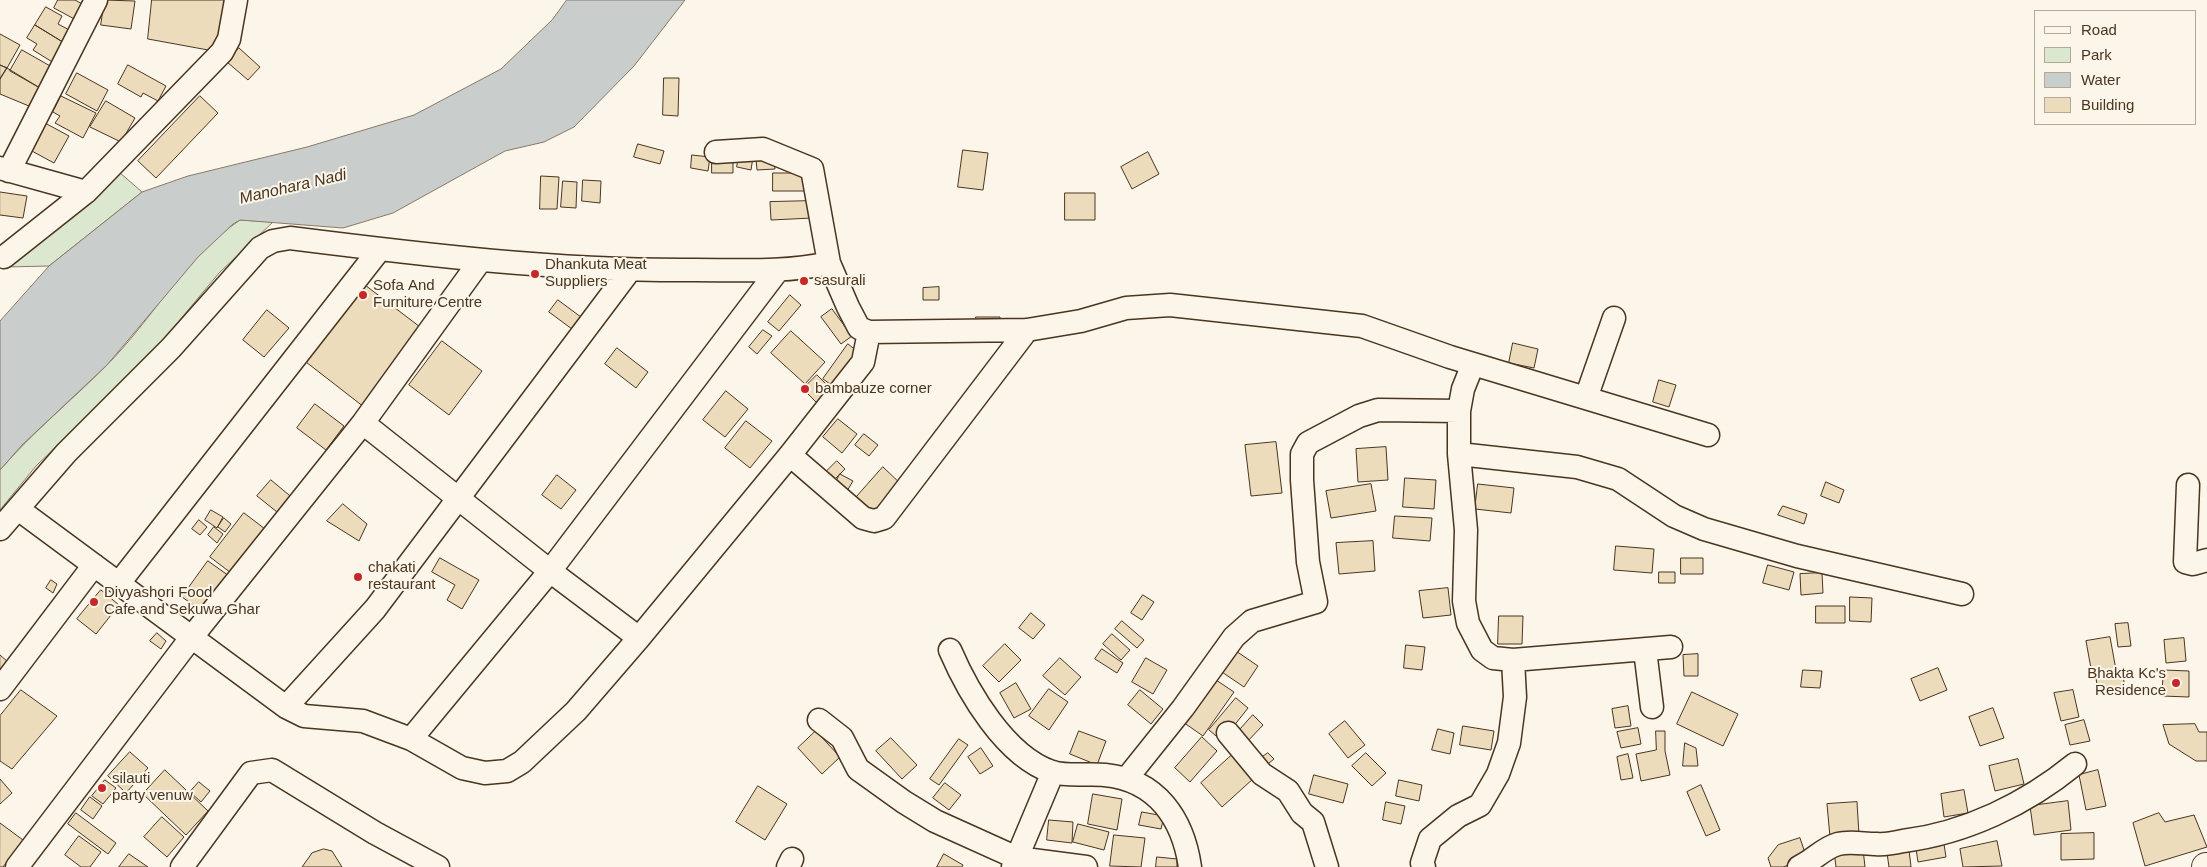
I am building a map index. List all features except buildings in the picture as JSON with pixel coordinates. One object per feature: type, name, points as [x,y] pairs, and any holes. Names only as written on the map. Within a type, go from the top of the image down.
[{"type":"street","points":[[86,192],[4,170],[96,0]]},
{"type":"street","points":[[4,257],[86,192],[147,132],[222,52],[229,39],[236,0]]},
{"type":"street","points":[[716,152],[763,149],[799,162],[812,169],[830,263],[859,328],[869,332],[1028,330],[1081,321],[1126,308],[1170,305],[1362,326],[1473,364],[1708,435]]},
{"type":"street","points":[[0,529],[66,453],[171,348],[260,248],[273,241],[290,238],[480,261],[630,270],[778,270],[830,263]]},
{"type":"street","points":[[119,583],[380,249]]},
{"type":"street","points":[[17,867],[192,638],[363,423],[480,261]]},
{"type":"street","points":[[286,707],[375,609],[630,270]]},
{"type":"street","points":[[411,739],[550,571],[778,270]]},
{"type":"street","points":[[1586,398],[1614,318]]},
{"type":"street","points":[[790,455],[863,518],[874,521],[884,518],[1028,330]]},
{"type":"street","points":[[18,509],[286,707],[304,716],[364,721],[411,739],[462,768],[485,773],[507,771],[522,762],[576,711],[639,638],[790,455],[863,362],[869,332]]},
{"type":"street","points":[[1473,364],[1463,389],[1459,412],[1459,454],[1466,530],[1464,601],[1468,623],[1482,650],[1493,658],[1514,660],[1671,647]]},
{"type":"street","points":[[1127,778],[1184,708],[1234,636],[1252,621],[1316,602],[1308,562],[1302,480],[1302,454],[1308,443],[1360,416],[1378,410],[1459,412]]},
{"type":"street","points":[[363,423],[550,571],[639,638]]},
{"type":"street","points":[[1459,454],[1578,467],[1618,479],[1674,516],[1704,529],[1797,556],[1962,594]]},
{"type":"street","points":[[2188,485],[2185,562],[2193,564],[2207,560]]},
{"type":"street","points":[[0,689],[94,565]]},
{"type":"street","points":[[950,650],[978,706],[996,728],[1023,754],[1053,772],[1127,778],[1143,785],[1170,812],[1187,845],[1190,867]]},
{"type":"street","points":[[1645,650],[1652,707]]},
{"type":"street","points":[[1424,867],[1422,864],[1430,839],[1458,816],[1480,805],[1498,774],[1509,744],[1515,697],[1514,660]]},
{"type":"street","points":[[819,720],[842,738],[858,768],[904,802],[935,820],[1015,862],[1086,867]]},
{"type":"street","points":[[1228,733],[1262,774],[1288,791],[1302,813],[1313,822],[1327,867]]},
{"type":"street","points":[[1799,867],[1809,863],[1828,847],[1841,843],[1878,845],[1926,838],[1988,818],[2046,787],[2075,764]]},
{"type":"street","points":[[186,865],[250,773],[272,770],[375,833],[438,867]]},
{"type":"street","points":[[1015,862],[1053,772]]},
{"type":"green space","points":[[119,172],[142,192],[49,266],[5,267]]},
{"type":"green space","points":[[240,220],[273,222],[219,273],[159,345],[36,466],[0,510],[0,470],[123,348],[202,252]]},
{"type":"water","name":"Manohara Nadi","points":[[567,0],[685,0],[634,66],[574,127],[544,142],[505,151],[393,213],[343,228],[240,220],[233,224],[198,257],[107,365],[22,445],[0,470],[0,321],[49,266],[142,192],[188,176],[307,147],[414,115],[501,69],[552,20]]},
{"type":"place","name":"Dhankuta Meat Suppliers","points":[[535,274]]},
{"type":"place","name":"sasurali","points":[[804,281]]},
{"type":"place","name":"Sofa And Furniture Centre","points":[[363,295]]},
{"type":"place","name":"bambauze corner","points":[[805,389]]},
{"type":"place","name":"chakati restaurant","points":[[358,577]]},
{"type":"place","name":"Divyashori Food Cafe and Sekuwa Ghar","points":[[94,602]]},
{"type":"place","name":"Bhakta Kc's Residence","points":[[2176,683]]},
{"type":"place","name":"silauti party venuw","points":[[102,788]]}]
